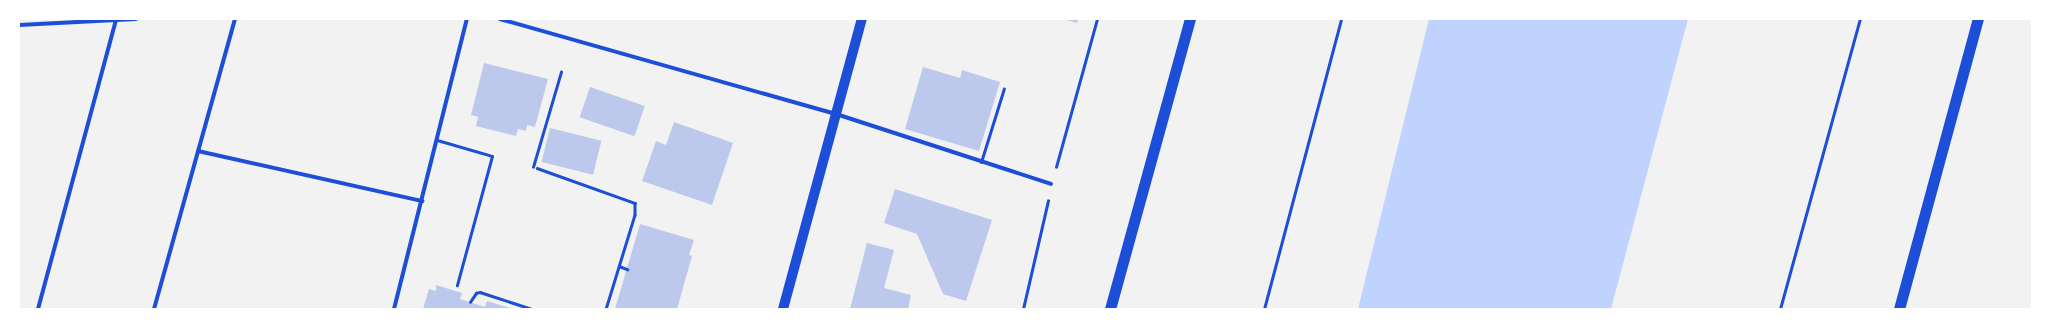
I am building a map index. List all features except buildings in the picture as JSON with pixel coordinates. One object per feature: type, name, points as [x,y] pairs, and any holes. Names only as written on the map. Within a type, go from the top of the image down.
[{"type":"highway","points":[[1110,309],[1190,19]]},
{"type":"highway","points":[[1899,309],[1978,19]]},
{"type":"main road","points":[[782,309],[862,19]]},
{"type":"street","points":[[19,25],[136,19]]},
{"type":"street","points":[[154,309],[235,19]]},
{"type":"street","points":[[394,309],[467,19]]},
{"type":"street","points":[[500,19],[836,114],[1052,184]]},
{"type":"street","points":[[38,309],[116,20]]},
{"type":"street","points":[[198,151],[422,201]]},
{"type":"lane","points":[[981,162],[1004,88]]},
{"type":"lane","points":[[436,140],[492,156],[457,285]]},
{"type":"path","points":[[1023,309],[1052,184],[1097,19]]},
{"type":"path","points":[[1264,309],[1341,19]]},
{"type":"path","points":[[1780,309],[1860,19]]},
{"type":"path","points":[[533,167],[561,72]]},
{"type":"path","points":[[537,168],[635,203],[635,215],[606,309]]},
{"type":"path","points":[[619,266],[627,269]]},
{"type":"path","points":[[470,302],[476,293],[480,292],[532,309]]},
{"type":"water","points":[[1429,19],[1688,19],[1611,309],[1358,309]]}]
